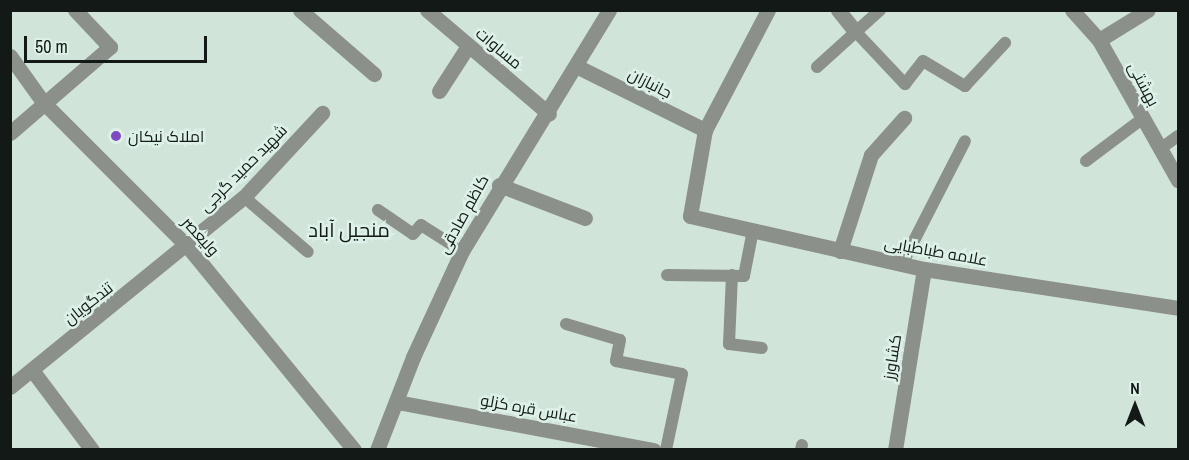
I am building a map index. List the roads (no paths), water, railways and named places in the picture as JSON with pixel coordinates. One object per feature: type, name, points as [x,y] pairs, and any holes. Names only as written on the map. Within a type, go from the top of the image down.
[{"type":"street","points":[[10,133],[43,102],[110,47],[75,10]]},
{"type":"street","points":[[300,10],[374,74]]},
{"type":"street","name":"مساوات","points":[[426,10],[549,114]]},
{"type":"street","name":"کاظم صادقی","points":[[377,450],[413,357],[462,251],[499,185],[549,114],[578,67],[609,10]]},
{"type":"street","points":[[705,130],[768,10]]},
{"type":"street","points":[[838,10],[855,31]]},
{"type":"street","name":"بهشتی","points":[[1072,10],[1100,40],[1142,119],[1179,180]]},
{"type":"street","points":[[1100,40],[1148,10]]},
{"type":"street","points":[[439,92],[468,46]]},
{"type":"street","name":"ولیعصر","points":[[10,56],[43,102],[188,246],[354,450]]},
{"type":"street","name":"جانبازان","points":[[578,67],[705,130]]},
{"type":"street","name":"شهید حمید گرجی","points":[[188,246],[244,197],[322,113]]},
{"type":"street","points":[[840,250],[871,155],[904,118]]},
{"type":"street","name":"علامه طباطبایی","points":[[705,130],[690,216],[924,269],[1179,308]]},
{"type":"street","points":[[499,185],[585,218]]},
{"type":"street","name":"تندگویان","points":[[10,387],[188,246]]},
{"type":"street","name":"کشاورز","points":[[895,450],[924,269]]},
{"type":"street","points":[[32,370],[92,450]]},
{"type":"street","name":"عباس قره کزلو","points":[[397,402],[654,450]]},
{"type":"lane","points":[[816,67],[880,10]]},
{"type":"lane","points":[[855,31],[905,84],[923,61],[965,86],[1005,43]]},
{"type":"lane","points":[[1086,161],[1142,119]]},
{"type":"lane","points":[[1160,149],[1179,136]]},
{"type":"lane","points":[[902,264],[965,141]]},
{"type":"lane","points":[[244,197],[308,252]]},
{"type":"lane","points":[[378,210],[413,234],[421,225],[462,251]]},
{"type":"lane","points":[[667,274],[744,276],[753,230]]},
{"type":"lane","points":[[732,275],[729,344],[762,348]]},
{"type":"lane","points":[[566,324],[620,340],[616,361],[681,374],[666,450]]},
{"type":"place","name":"املاک نیکان","points":[[116,136]]},
{"type":"district","name":"منجیل آباد","points":[[349,229]]}]
